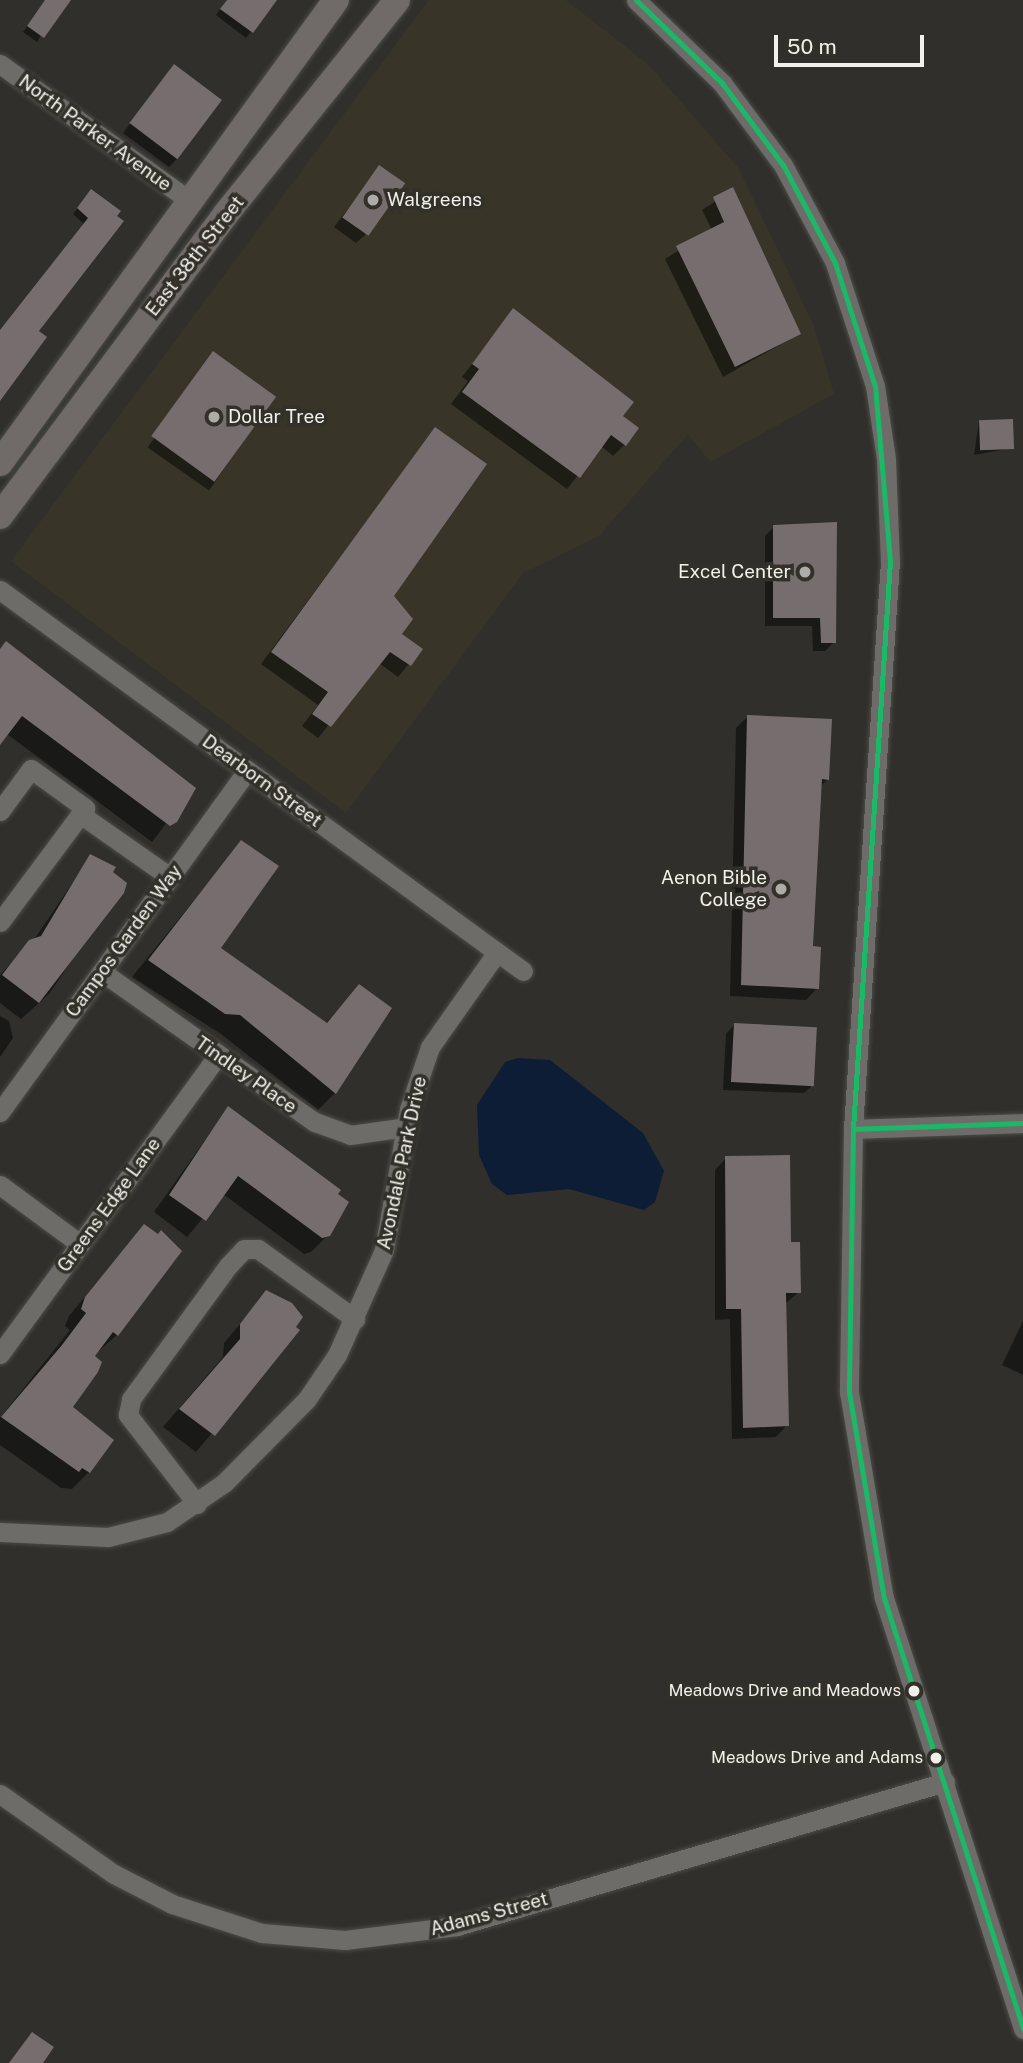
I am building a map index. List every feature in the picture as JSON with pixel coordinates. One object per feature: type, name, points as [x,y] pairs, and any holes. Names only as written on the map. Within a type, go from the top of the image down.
[{"type":"main road","name":"East 38th Street","points":[[0,463],[336,0]]},
{"type":"main road","name":"East 38th Street","points":[[0,516],[225,215],[397,0]]},
{"type":"street","points":[[636,0],[722,83],[783,165],[839,274],[875,386],[887,464],[890,561],[853,1129],[848,1359],[858,1461],[884,1598],[1023,2029]]},
{"type":"street","name":"North Parker Avenue","points":[[0,64],[191,202]]},
{"type":"street","name":"Dearborn Street","points":[[0,590],[523,971]]},
{"type":"street","points":[[0,811],[31,769],[85,808],[0,922]]},
{"type":"street","name":"Campos Garden Way","points":[[0,1112],[248,771]]},
{"type":"street","points":[[80,814],[170,877]]},
{"type":"street","name":"Avondale Park Drive","points":[[0,1532],[108,1537],[149,1529],[197,1504],[307,1399],[355,1319],[392,1226],[407,1127],[430,1047],[497,952]]},
{"type":"street","name":"Tindley Place","points":[[102,972],[217,1056],[334,1130],[351,1135],[407,1127]]},
{"type":"street","name":"Greens Edge Lane","points":[[0,1354],[217,1056]]},
{"type":"street","points":[[853,1129],[1023,1123]]},
{"type":"street","points":[[0,1185],[80,1244]]},
{"type":"street","points":[[197,1504],[128,1415],[131,1399],[228,1266],[244,1250],[258,1249],[355,1319]]},
{"type":"street","name":"Adams Street","points":[[0,1794],[131,1884],[208,1918],[281,1936],[374,1939],[457,1926],[945,1782]]},
{"type":"shaded area","points":[[429,0],[566,0],[649,65],[739,169],[814,326],[834,394],[710,462],[688,434],[599,536],[523,573],[346,813],[11,561]]},
{"type":"water","points":[[518,1058],[550,1060],[643,1133],[664,1171],[655,1202],[644,1210],[569,1189],[507,1195],[492,1184],[479,1155],[477,1105],[505,1062]]},
{"type":"building","points":[[45,0],[71,0],[44,38],[27,26]]},
{"type":"building","points":[[227,0],[277,0],[253,33],[220,9]]},
{"type":"building","points":[[174,64],[222,100],[177,159],[129,123]]},
{"type":"building","name":"Walgreens","points":[[379,165],[405,183],[369,236],[342,217]]},
{"type":"building","points":[[733,187],[801,334],[735,367],[676,246],[724,222],[713,197]]},
{"type":"building","points":[[91,189],[121,211],[117,216],[124,221],[39,331],[47,337],[0,401],[0,330],[88,218],[77,208]]},
{"type":"building","points":[[513,308],[634,402],[623,416],[639,428],[626,446],[611,435],[580,478],[462,392],[479,369],[472,364]]},
{"type":"building","name":"Dollar Tree","points":[[213,351],[276,397],[214,482],[151,436]]},
{"type":"building","points":[[1013,419],[1014,449],[980,450],[979,420]]},
{"type":"building","points":[[435,427],[487,464],[394,596],[413,619],[402,634],[423,649],[411,666],[390,652],[331,727],[312,714],[328,692],[271,652]]},
{"type":"building","name":"Excel Center","points":[[837,522],[836,643],[821,643],[820,618],[773,618],[773,525]]},
{"type":"building","points":[[6,641],[196,788],[177,822],[170,826],[22,716],[0,745],[0,649]]},
{"type":"building","name":"Aenon Bible College","points":[[747,715],[832,719],[829,780],[822,779],[813,946],[821,947],[819,989],[741,985]]},
{"type":"building","points":[[241,840],[279,866],[221,948],[327,1023],[359,984],[392,1008],[336,1094],[240,1015],[225,1014],[148,960]]},
{"type":"building","points":[[90,854],[116,867],[113,872],[127,883],[124,893],[39,1003],[2,975],[29,940],[41,936]]},
{"type":"building","points":[[734,1023],[817,1027],[814,1086],[731,1082]]},
{"type":"building","points":[[228,1106],[341,1190],[338,1194],[349,1202],[330,1236],[322,1238],[238,1176],[206,1221],[169,1195]]},
{"type":"building","points":[[790,1155],[791,1242],[800,1242],[801,1293],[786,1293],[789,1426],[743,1428],[741,1309],[726,1309],[725,1156]]},
{"type":"building","points":[[144,1224],[158,1234],[161,1230],[182,1251],[118,1336],[113,1332],[95,1356],[102,1362],[98,1372],[73,1407],[114,1440],[90,1473],[82,1468],[79,1472],[1,1417],[86,1313],[81,1309],[85,1297]]},
{"type":"building","points":[[266,1290],[292,1303],[303,1317],[296,1327],[300,1330],[215,1436],[179,1409],[240,1339],[240,1324]]},
{"type":"building","points":[[32,2032],[54,2047],[43,2063],[9,2063]]},
{"type":"transit line","points":[[636,0],[722,83],[783,165],[835,263],[875,386],[890,561],[853,1129],[849,1392],[884,1598],[1023,2029]]},
{"type":"transit line","points":[[853,1129],[1023,1123]]},
{"type":"place","name":"Walgreens","points":[[373,200]]},
{"type":"place","name":"Dollar Tree","points":[[214,417]]},
{"type":"place","name":"Excel Center","points":[[805,572]]},
{"type":"place","name":"Aenon Bible College","points":[[781,889]]},
{"type":"place","name":"Meadows Drive and Meadows","points":[[914,1691]]},
{"type":"place","name":"Meadows Drive and Adams","points":[[936,1758]]}]
